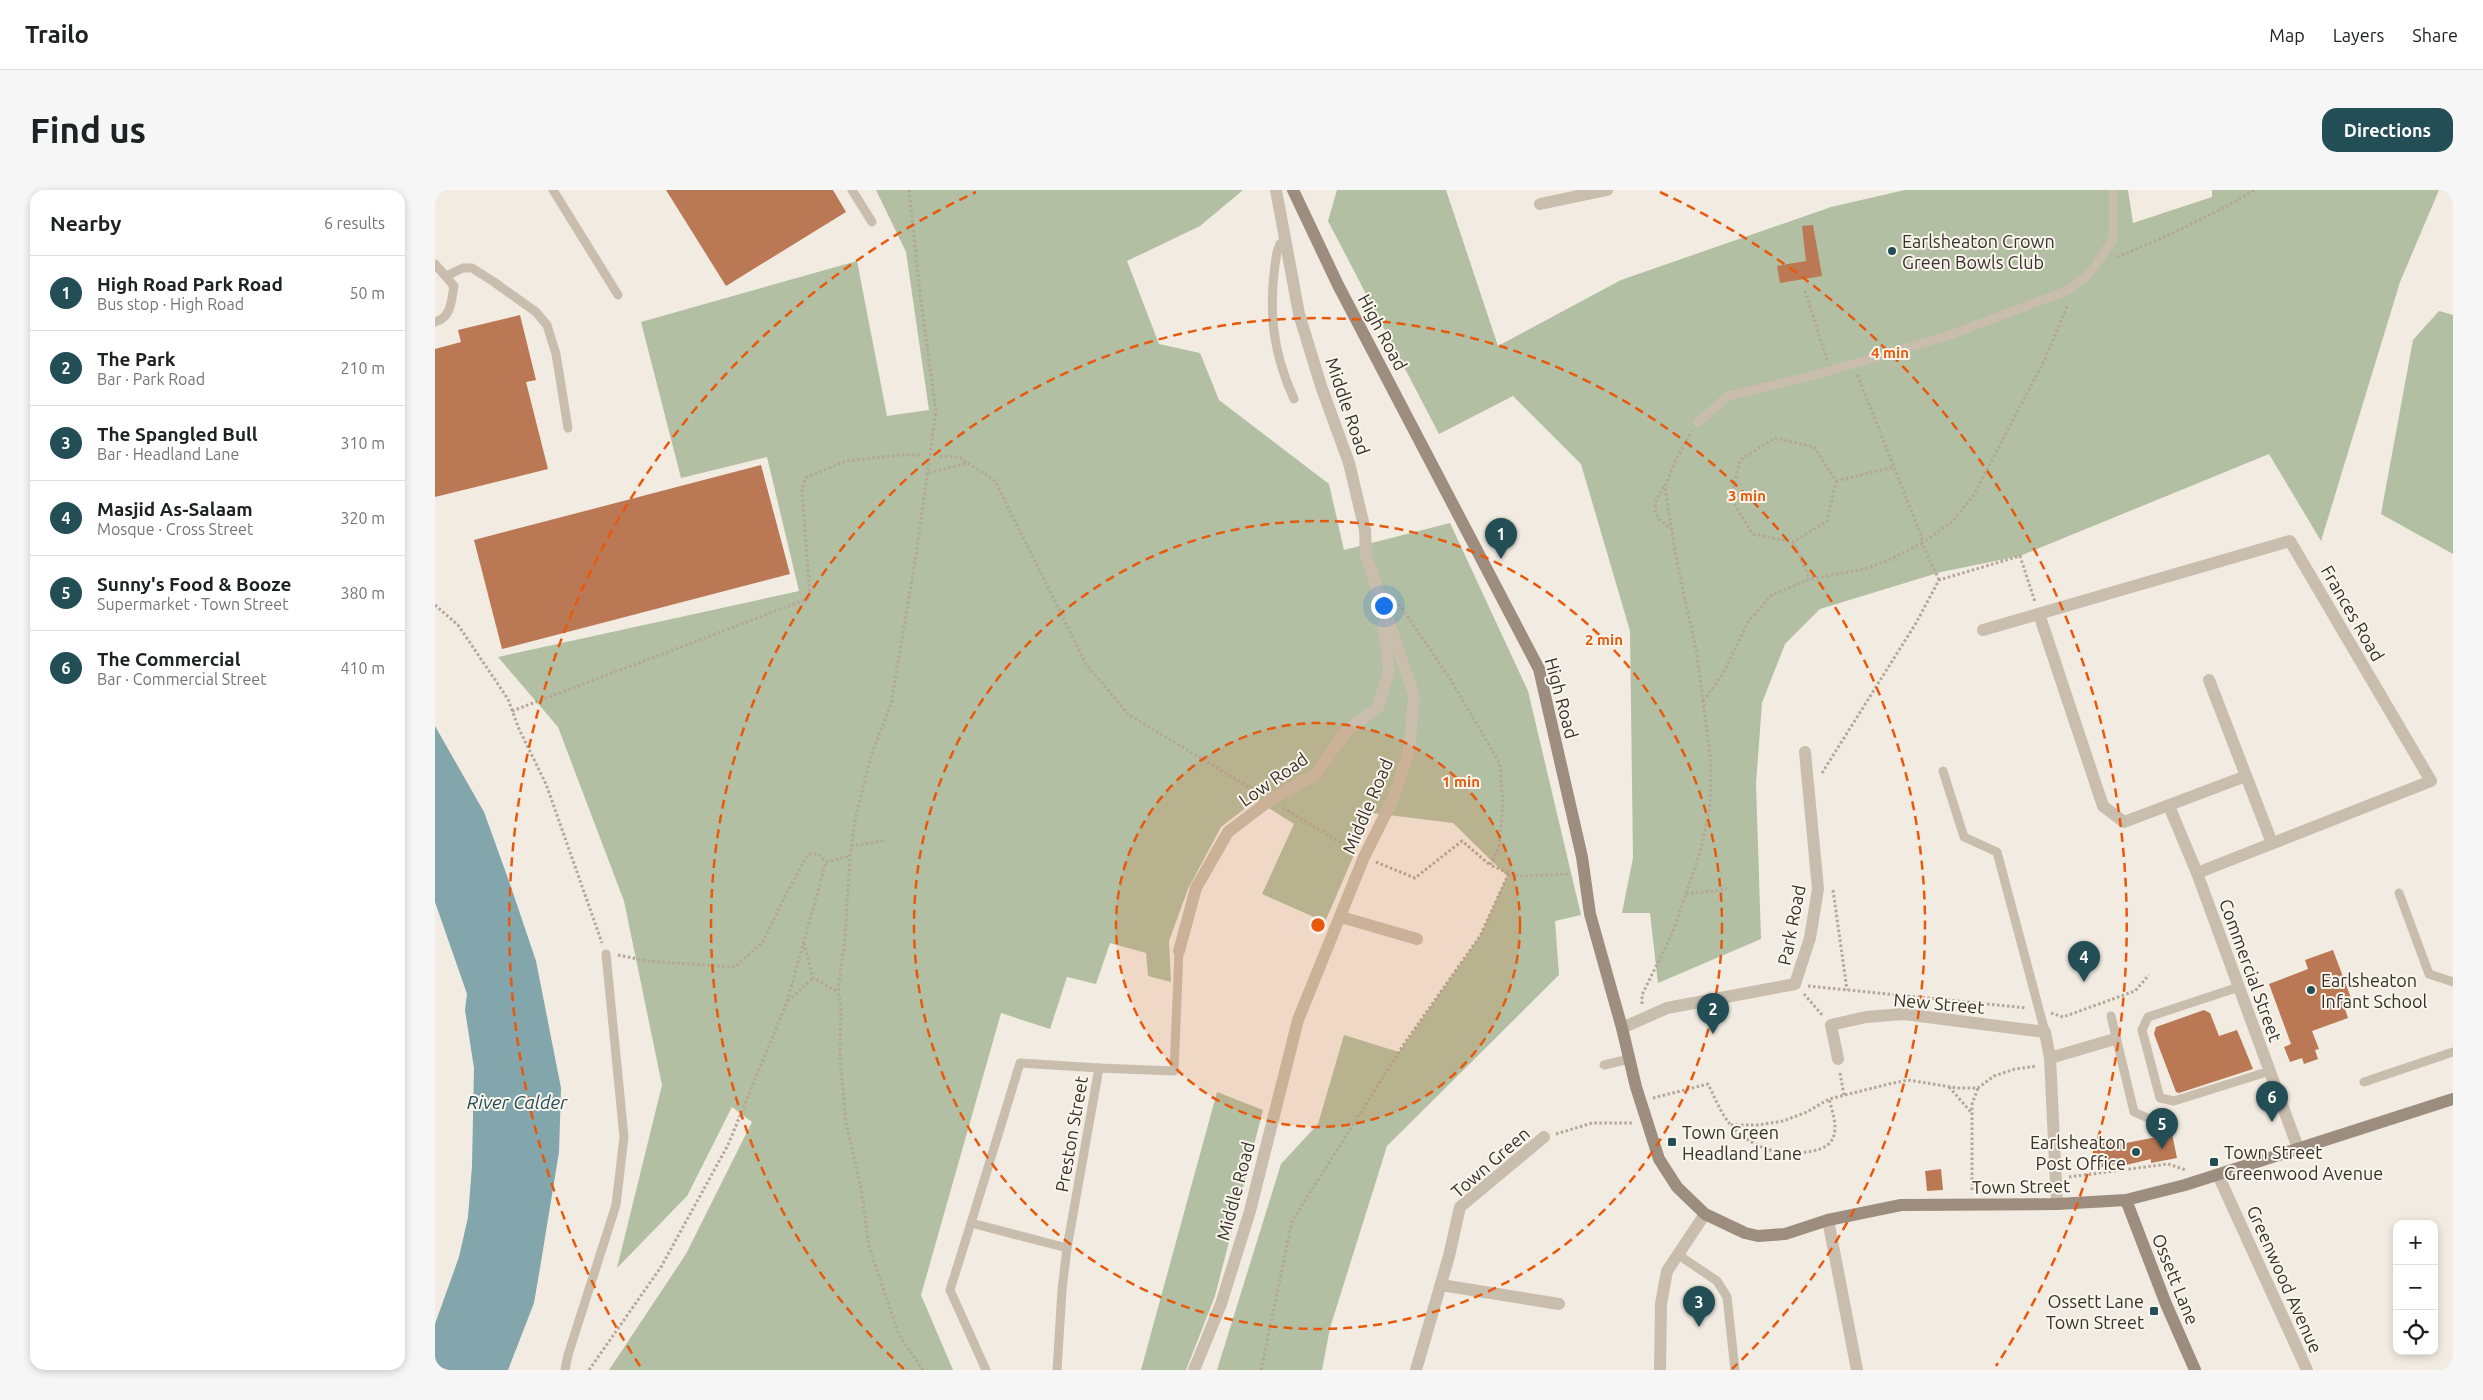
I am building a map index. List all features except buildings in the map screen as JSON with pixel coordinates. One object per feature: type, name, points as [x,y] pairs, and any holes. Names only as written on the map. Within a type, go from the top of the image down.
[{"type":"street","name":"Middle Road","points":[[1194,1370],[1221,1304],[1250,1211],[1298,1020],[1364,857],[1393,799],[1409,752],[1414,695],[1366,556],[1365,530],[1349,463],[1321,386],[1299,314],[1287,239],[1276,190]]},
{"type":"street","name":"High Road","points":[[1293,190],[1338,285],[1539,669],[1582,857],[1589,914],[1647,1124],[1659,1159],[1677,1188],[1705,1214]]},
{"type":"street","points":[[1540,204],[1607,190]]},
{"type":"street","name":"Frances Road","points":[[1983,630],[2290,541],[2431,781],[2197,873]]},
{"type":"street","name":"Low Road","points":[[1179,951],[1196,888],[1228,832],[1270,800],[1316,774],[1346,731],[1378,707],[1389,670],[1385,630],[1364,573],[1366,556]]},
{"type":"street","points":[[2039,614],[2103,806],[2124,822],[2246,776]]},
{"type":"street","points":[[2209,680],[2272,844]]},
{"type":"street","name":"Park Road","points":[[1622,1028],[1667,1008],[1795,984],[1810,938],[1818,889],[1805,752]]},
{"type":"street","name":"Commercial Street","points":[[2169,806],[2197,873],[2298,1148]]},
{"type":"street","points":[[1341,917],[1417,940]]},
{"type":"street","name":"New Street","points":[[1831,1025],[1866,1017],[1904,1014],[2045,1032]]},
{"type":"street","points":[[1831,1025],[1838,1058]]},
{"type":"street","points":[[2045,1032],[2051,1058],[2057,1204]]},
{"type":"street","points":[[2051,1058],[2115,1039]]},
{"type":"street","name":"Town Street","points":[[1705,1214],[1745,1233],[1758,1236],[1785,1234],[1828,1220],[1901,1205],[2057,1204],[2126,1200],[2214,1176],[2453,1099]]},
{"type":"street","name":"Town Green","points":[[1416,1370],[1441,1285],[1460,1207],[1544,1137]]},
{"type":"street","name":"Greenwood Avenue","points":[[2214,1176],[2307,1370]]},
{"type":"street","name":"Ossett Lane","points":[[2126,1200],[2166,1304],[2195,1370]]},
{"type":"street","points":[[1660,1370],[1661,1304],[1667,1272],[1705,1214]]},
{"type":"street","points":[[1828,1220],[1857,1370]]},
{"type":"street","points":[[1441,1285],[1559,1304]]},
{"type":"lane","points":[[553,190],[618,295]]},
{"type":"lane","points":[[852,190],[872,222]]},
{"type":"lane","points":[[1698,422],[1728,396],[1830,371],[1947,336],[2069,290],[2090,273],[2113,238],[2113,190]]},
{"type":"lane","points":[[1287,239],[1279,244],[1277,252],[1271,312],[1277,354],[1294,399]]},
{"type":"lane","points":[[435,264],[454,286],[449,312],[442,320],[435,322]]},
{"type":"lane","points":[[446,276],[463,268],[471,268],[495,282],[536,312],[547,325],[556,354],[568,428]]},
{"type":"lane","points":[[1943,771],[1964,836],[1997,852],[2045,1032]]},
{"type":"lane","points":[[2399,892],[2429,974],[2453,982]]},
{"type":"lane","name":"Preston Street","points":[[1057,1370],[1061,1290],[1099,1068],[1174,1071],[1179,951]]},
{"type":"lane","points":[[565,1370],[567,1355],[616,1205],[624,1138],[606,954]]},
{"type":"lane","points":[[2239,988],[2148,1017],[2142,1030],[2160,1098],[2174,1101],[2270,1071]]},
{"type":"lane","points":[[2111,1016],[2134,1112],[2159,1123]]},
{"type":"lane","points":[[2364,1082],[2453,1052]]},
{"type":"lane","points":[[1604,1065],[1629,1059]]},
{"type":"lane","points":[[986,1370],[950,1290],[1020,1063],[1099,1068]]},
{"type":"lane","points":[[971,1223],[1067,1248]]},
{"type":"lane","points":[[1677,1254],[1717,1281],[1727,1296],[1735,1370]]},
{"type":"path","points":[[909,190],[921,302],[936,411],[929,472],[891,704],[871,756],[855,820],[850,856],[845,938],[838,992],[841,1006],[840,1058],[846,1122],[861,1188],[869,1246],[899,1336],[923,1370]]},
{"type":"path","points":[[2095,265],[2155,242],[2228,206],[2255,190]]},
{"type":"path","points":[[1703,701],[1724,672],[1748,622],[1772,595],[1810,579],[1864,569],[1889,560],[1922,543],[1953,522],[1973,496],[2045,359],[2076,285]]},
{"type":"path","points":[[1805,291],[1830,371]]},
{"type":"path","points":[[1853,364],[1921,535],[1922,543],[1939,580]]},
{"type":"path","points":[[1672,529],[1662,524],[1655,512],[1655,500],[1665,487],[1675,461],[1698,422]]},
{"type":"path","points":[[1775,438],[1814,447],[1836,481],[1827,521],[1793,542],[1753,534],[1731,499],[1740,460],[1775,438]]},
{"type":"path","points":[[513,711],[810,598],[802,490],[805,478],[847,461],[900,455],[921,455]]},
{"type":"path","points":[[940,456],[959,457],[995,481],[1086,664],[1129,715],[1270,800]]},
{"type":"path","points":[[929,472],[969,463]]},
{"type":"path","points":[[1836,481],[1893,467]]},
{"type":"path","points":[[1641,1019],[1642,994],[1672,934],[1700,853],[1711,807],[1711,764],[1697,654],[1665,487]]},
{"type":"path","points":[[1793,542],[1810,579]]},
{"type":"path","points":[[1818,779],[1915,623],[1939,580],[2021,556],[2039,614]]},
{"type":"path","points":[[1398,602],[1451,680],[1500,764],[1503,805],[1500,839],[1499,847],[1491,865],[1519,876],[1575,874],[1582,857]]},
{"type":"path","points":[[435,605],[458,625],[500,685],[513,711],[530,755],[546,784],[606,954],[647,961],[735,967],[763,942],[808,854],[818,854],[826,862]]},
{"type":"path","points":[[851,846],[883,841]]},
{"type":"path","points":[[826,862],[850,856]]},
{"type":"path","points":[[589,1370],[661,1267],[727,1145],[787,1002],[826,862]]},
{"type":"path","points":[[1261,1370],[1292,1220],[1404,1044],[1480,936],[1509,873]]},
{"type":"path","points":[[1833,885],[1847,990]]},
{"type":"path","points":[[1686,894],[1727,889]]},
{"type":"path","points":[[804,943],[813,978],[838,992]]},
{"type":"path","points":[[1795,984],[2039,1009],[2063,1017],[2135,992],[2149,975]]},
{"type":"path","points":[[787,1002],[813,978]]},
{"type":"path","points":[[1795,984],[1831,1025]]},
{"type":"path","points":[[1838,1058],[1844,1094]]},
{"type":"path","points":[[1973,1204],[1972,1104],[1978,1088],[1994,1076],[2015,1069],[2041,1066],[2051,1058]]},
{"type":"path","points":[[1731,1125],[1758,1125],[1783,1121],[1844,1094],[1908,1080],[1957,1088],[1978,1088]]},
{"type":"path","points":[[1640,1101],[1709,1084],[1723,1115],[1740,1135],[1765,1149],[1787,1153],[1822,1150],[1833,1139],[1835,1121],[1829,1099]]},
{"type":"path","points":[[1948,1086],[1972,1113]]},
{"type":"path","name":"Town Green","points":[[1544,1137],[1592,1123],[1647,1124]]},
{"type":"path","points":[[2078,1174],[2168,1164],[2214,1176]]},
{"type":"green space","points":[[876,190],[1243,190],[1200,226],[1127,261],[1159,344],[1200,353],[1219,400],[1329,484],[1344,550],[1450,523],[1528,691],[1581,915],[1555,921],[1559,975],[1387,1146],[1330,1328],[1322,1370],[1217,1370],[1281,1164],[1318,1124],[1344,1035],[1399,1052],[1480,936],[1507,876],[1453,823],[1372,813],[1325,922],[1262,894],[1294,824],[1256,800],[1221,827],[1188,889],[1169,941],[1171,982],[1148,976],[1146,953],[1110,943],[1096,984],[1067,977],[1050,1029],[1001,1013],[921,1295],[953,1370],[609,1370],[686,1254],[752,1122],[732,1107],[687,1196],[617,1268],[662,1085],[624,901],[558,727],[498,657],[799,591],[767,457],[681,478],[641,322],[857,261],[887,416],[929,410],[906,252]]},
{"type":"green space","points":[[1337,190],[1446,190],[1498,346],[1621,280],[1831,207],[1905,190],[2128,190],[2133,223],[2212,197],[2212,190],[2439,190],[2400,282],[2321,541],[2269,454],[2020,556],[1941,572],[1820,609],[1785,644],[1762,703],[1756,784],[1761,939],[1658,983],[1650,913],[1622,913],[1633,858],[1630,631],[1581,464],[1513,396],[1439,434],[1328,221]]},
{"type":"green space","points":[[2439,311],[2453,315],[2453,554],[2381,514],[2413,340]]},
{"type":"green space","points":[[1217,1092],[1263,1110],[1215,1296],[1186,1370],[1141,1370]]},
{"type":"water","name":"River Calder","points":[[435,726],[484,812],[510,884],[536,961],[561,1088],[559,1152],[534,1303],[508,1370],[435,1370],[435,1324],[459,1257],[468,1217],[472,1166],[474,1068],[465,1010],[467,994],[435,902]]},
{"type":"place","name":"Earlsheaton Crown Green Bowls Club","points":[[1892,251]]},
{"type":"place","name":"High Road Park Road","points":[[1501,559]]},
{"type":"place","name":"Masjid As-Salaam","points":[[2084,982]]},
{"type":"place","name":"Earlsheaton Infant School","points":[[2311,990]]},
{"type":"place","name":"The Park","points":[[1713,1034]]},
{"type":"place","name":"The Commercial","points":[[2272,1122]]},
{"type":"place","name":"Town Green Headland Lane","points":[[1672,1142]]},
{"type":"place","name":"Sunny's Food & Booze","points":[[2162,1149]]},
{"type":"place","name":"Earlsheaton Post Office","points":[[2136,1152]]},
{"type":"place","name":"Town Street Greenwood Avenue","points":[[2214,1162]]},
{"type":"place","name":"Ossett Lane Town Street","points":[[2154,1311]]},
{"type":"place","name":"The Spangled Bull","points":[[1699,1327]]}]
